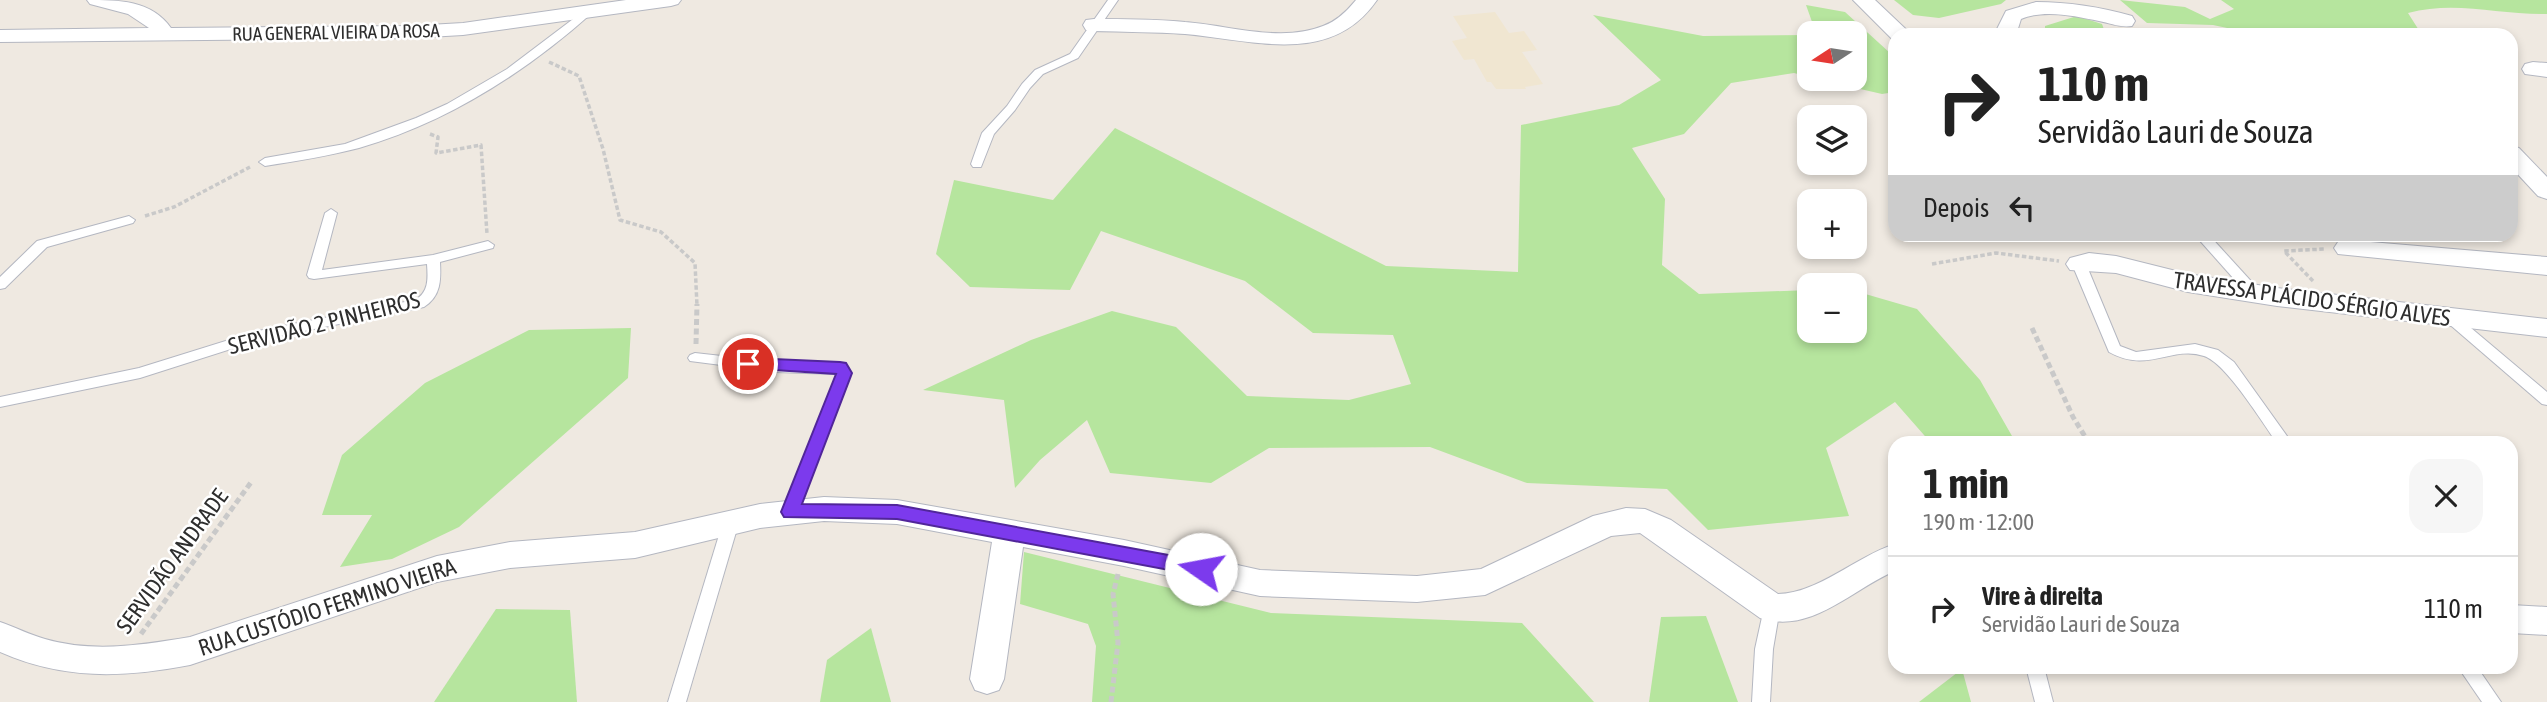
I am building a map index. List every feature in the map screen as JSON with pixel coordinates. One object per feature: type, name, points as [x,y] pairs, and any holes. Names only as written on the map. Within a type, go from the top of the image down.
[{"type":"street","points":[[97,0],[148,13],[159,23],[164,34]]},
{"type":"street","name":"RUA GENERAL VIEIRA DA ROSA","points":[[0,36],[437,30],[644,1],[671,0]]},
{"type":"street","points":[[1094,25],[1189,28],[1229,34],[1297,37],[1337,30],[1353,20],[1367,0]]},
{"type":"street","points":[[1863,0],[1893,28]]},
{"type":"street","points":[[2101,0],[2132,28]]},
{"type":"street","points":[[2008,28],[2013,15],[2023,8],[2063,4],[2088,9],[2132,28]]},
{"type":"street","points":[[2518,153],[2547,156]]},
{"type":"street","points":[[2518,160],[2547,191]]},
{"type":"street","points":[[2347,248],[2547,266]]},
{"type":"street","name":"TRAVESSA PLÁCIDO SÉRGIO ALVES","points":[[2079,264],[2087,261],[2107,262],[2162,278],[2255,294],[2453,320],[2547,328]]},
{"type":"street","name":"RUA CUSTÓDIO FERMINO VIEIRA","points":[[0,636],[62,660],[120,663],[190,651],[437,569],[510,555],[635,545],[731,522],[824,509],[897,512],[1124,553],[1261,583],[1417,589],[1485,582],[1584,534],[1626,520],[1645,522],[1660,529],[1772,608]]},
{"type":"street","points":[[987,679],[1009,534]]},
{"type":"street","points":[[1772,608],[1791,609],[1809,605],[1888,560]]},
{"type":"street","points":[[2518,619],[2547,621]]},
{"type":"lane","points":[[977,164],[988,133],[1011,108],[1026,86],[1039,72],[1074,56],[1113,0]]},
{"type":"lane","points":[[265,162],[341,149],[412,126],[536,56],[589,10]]},
{"type":"lane","name":"SERVIDÃO 2 PINHEIROS","points":[[0,402],[140,373],[258,337],[428,300],[433,293],[433,259],[314,275],[331,213]]},
{"type":"lane","points":[[0,285],[42,244],[129,220]]},
{"type":"lane","points":[[2207,242],[2255,294]]},
{"type":"lane","points":[[433,259],[488,245]]},
{"type":"lane","points":[[2079,264],[2114,349],[2122,356],[2203,349],[2217,356],[2229,366],[2280,436]]},
{"type":"lane","points":[[2453,320],[2547,400]]},
{"type":"lane","points":[[695,358],[775,367],[840,368],[844,373],[790,512]]},
{"type":"lane","points":[[677,702],[731,522]]},
{"type":"lane","points":[[1760,702],[1764,649],[1772,608]]},
{"type":"lane","points":[[2037,674],[2045,702]]},
{"type":"lane","points":[[2472,674],[2492,702]]},
{"type":"path","points":[[536,56],[579,76],[603,149],[620,220],[661,232],[695,263],[698,286],[695,358]]},
{"type":"path","points":[[412,126],[438,137],[436,153],[481,145],[488,245]]},
{"type":"path","points":[[129,220],[174,207],[246,168],[265,162]]},
{"type":"path","points":[[2336,305],[2284,251],[2347,248]]},
{"type":"path","points":[[1932,264],[1976,254],[1996,253],[2079,264]]},
{"type":"path","points":[[2032,328],[2073,417],[2085,436]]},
{"type":"path","name":"SERVIDÃO ANDRADE","points":[[120,663],[252,481]]},
{"type":"path","points":[[1111,702],[1118,643],[1113,594],[1124,553]]},
{"type":"shaded area","points":[[1495,12],[1509,33],[1524,31],[1537,50],[1522,52],[1543,84],[1525,87],[1526,89],[1496,89],[1491,82],[1487,82],[1474,59],[1464,60],[1452,41],[1467,38],[1453,16]]},
{"type":"green space","points":[[1894,0],[2006,0],[2001,4],[1939,18],[1913,15]]},
{"type":"green space","points":[[2120,0],[2185,7],[2210,19],[2234,9],[2221,0],[2547,0],[2547,14],[2460,8],[2426,9],[2408,13],[2418,28],[2227,28],[2213,25],[2147,23]]},
{"type":"green space","points":[[1806,5],[1845,12],[1855,21],[1812,21]]},
{"type":"green space","points":[[1593,15],[1703,36],[1797,35],[1797,74],[1731,83],[1684,134],[1632,148],[1665,199],[1662,265],[1699,294],[1797,290],[1797,343],[1867,343],[1867,294],[1917,309],[1980,380],[2012,436],[1925,436],[1895,402],[1826,448],[1849,516],[1708,530],[1667,489],[1527,483],[1430,447],[1269,448],[1211,483],[1110,473],[1087,420],[1040,460],[1015,488],[1004,400],[923,390],[1031,340],[1112,311],[1176,327],[1247,396],[1349,400],[1411,384],[1393,335],[1313,333],[1245,281],[1101,231],[1070,290],[970,287],[936,254],[954,180],[1053,200],[1115,128],[1386,266],[1518,272],[1521,125],[1619,105],[1661,80]]},
{"type":"green space","points":[[2077,16],[2102,24],[2103,28],[2045,28]]},
{"type":"green space","points":[[1867,32],[1888,51],[1888,93],[1867,91]]},
{"type":"green space","points":[[631,328],[628,378],[459,527],[392,559],[340,567],[372,515],[322,515],[342,455],[425,383],[529,330]]},
{"type":"green space","points":[[1024,552],[1271,613],[1522,623],[1594,702],[1092,702],[1096,646],[1088,624],[1020,604]]},
{"type":"green space","points":[[496,609],[570,610],[577,702],[434,702]]},
{"type":"green space","points":[[1706,616],[1738,702],[1649,702],[1661,617]]},
{"type":"green space","points":[[871,628],[891,702],[820,702],[827,660]]},
{"type":"green space","points":[[1955,674],[1963,674],[1971,702],[1919,702]]},
{"type":"route","points":[[748,364],[840,368],[844,373],[790,512],[861,509],[897,512],[1201,569]]}]
